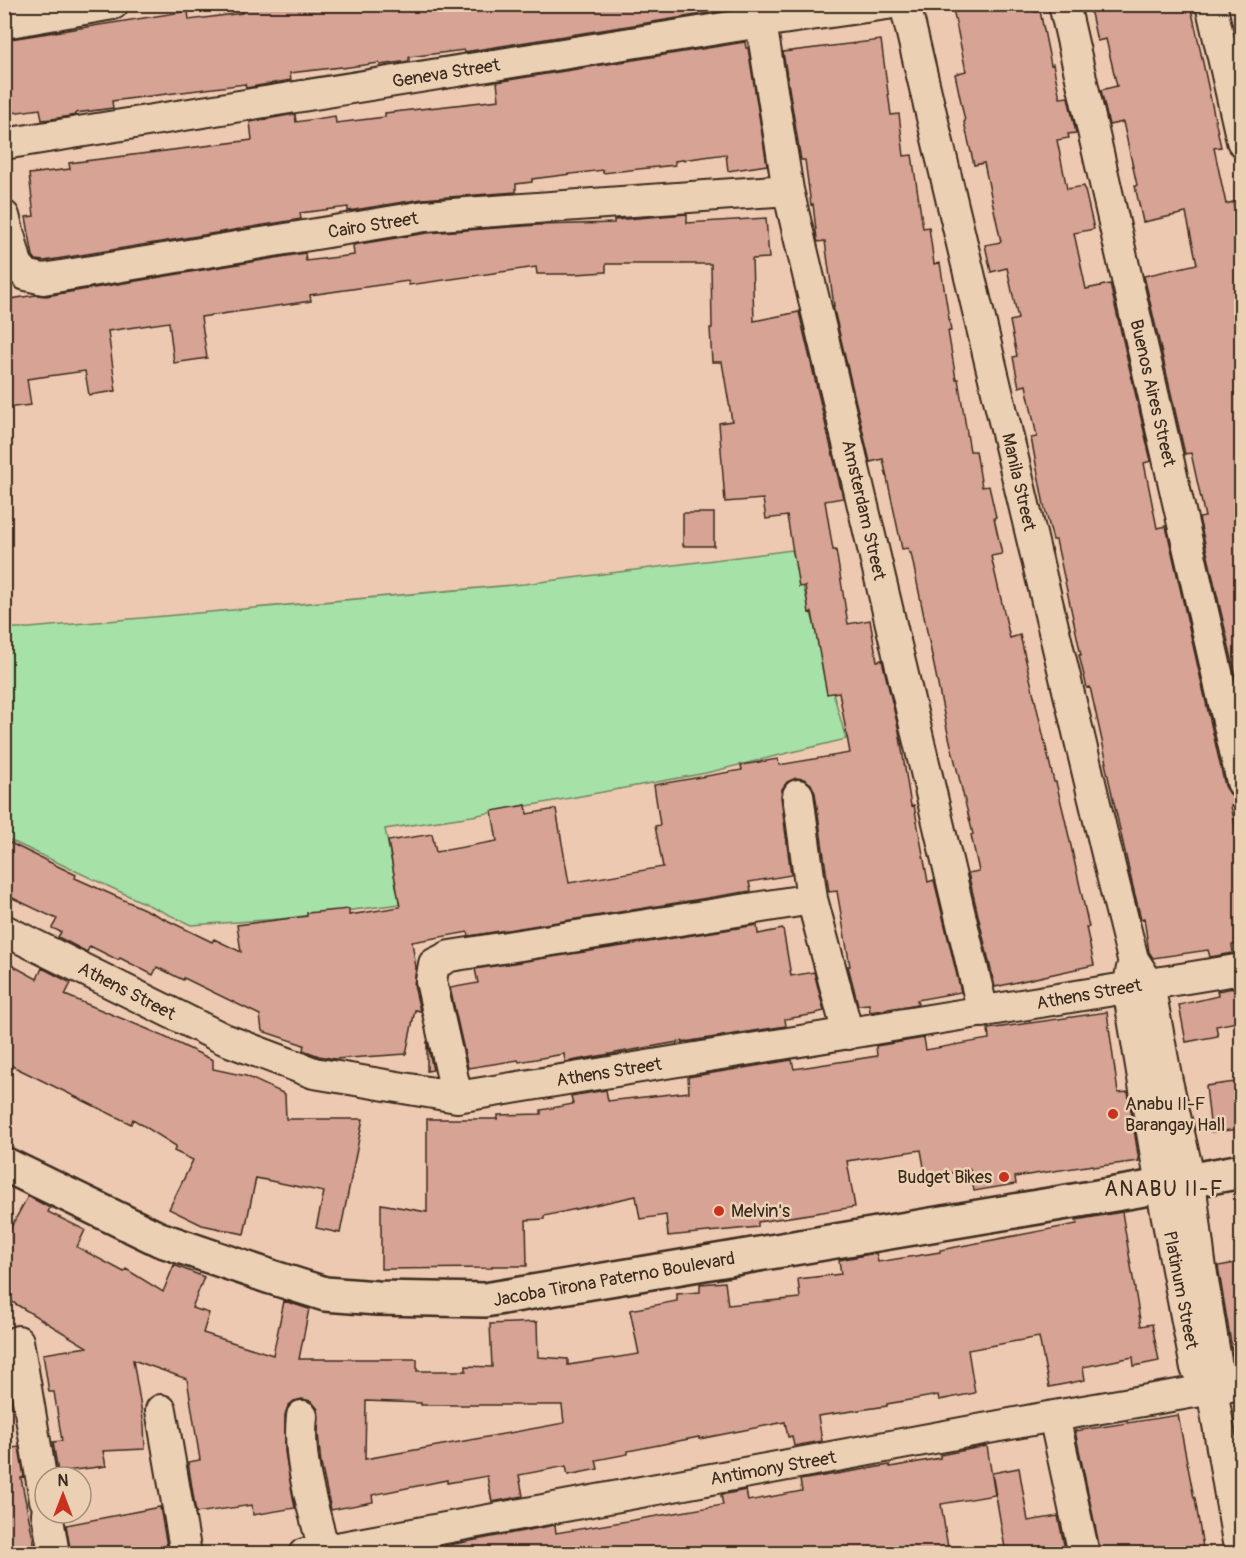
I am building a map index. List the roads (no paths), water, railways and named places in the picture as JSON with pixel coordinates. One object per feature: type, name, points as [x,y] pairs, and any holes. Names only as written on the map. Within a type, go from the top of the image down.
[{"type":"street","points":[[4,23],[113,4]]},
{"type":"street","name":"Geneva Street","points":[[4,144],[759,13],[887,4]]},
{"type":"street","name":"Manila Street","points":[[905,4],[1139,986],[1167,1081],[1175,1184]]},
{"type":"street","name":"Buenos Aires Street","points":[[1064,4],[1242,782]]},
{"type":"street","points":[[1210,4],[1242,141]]},
{"type":"street","name":"Amsterdam Street","points":[[759,13],[788,190],[983,1012]]},
{"type":"street","name":"Cairo Street","points":[[4,216],[17,264],[26,275],[43,279],[425,216],[788,190]]},
{"type":"street","points":[[798,795],[812,899],[848,1034]]},
{"type":"street","points":[[457,1097],[431,981],[435,964],[450,956],[812,899]]},
{"type":"street","name":"Athens Street","points":[[4,930],[234,1043],[314,1072],[457,1097],[1242,969]]},
{"type":"street","name":"Jacoba Tirona Paterno Boulevard","points":[[4,1164],[159,1239],[325,1294],[376,1298],[485,1300],[1242,1171]]},
{"type":"street","name":"Platinum Street","points":[[1175,1184],[1200,1263],[1217,1367],[1212,1389],[1240,1554]]},
{"type":"street","points":[[18,1341],[39,1465]]},
{"type":"street","name":"Antimony Street","points":[[314,1552],[1054,1416],[1242,1384]]},
{"type":"street","points":[[161,1410],[186,1554]]},
{"type":"street","points":[[302,1416],[302,1448],[314,1552]]},
{"type":"street","points":[[1054,1416],[1084,1554]]},
{"type":"street","points":[[49,1525],[54,1554]]},
{"type":"place","name":"Anabu II-F Barangay Hall","points":[[1113,1114]]},
{"type":"place","name":"Budget Bikes","points":[[1004,1177]]},
{"type":"place","name":"Melvin's","points":[[719,1211]]},
{"type":"district","name":"ANABU II-F","points":[[1164,1189]]}]
